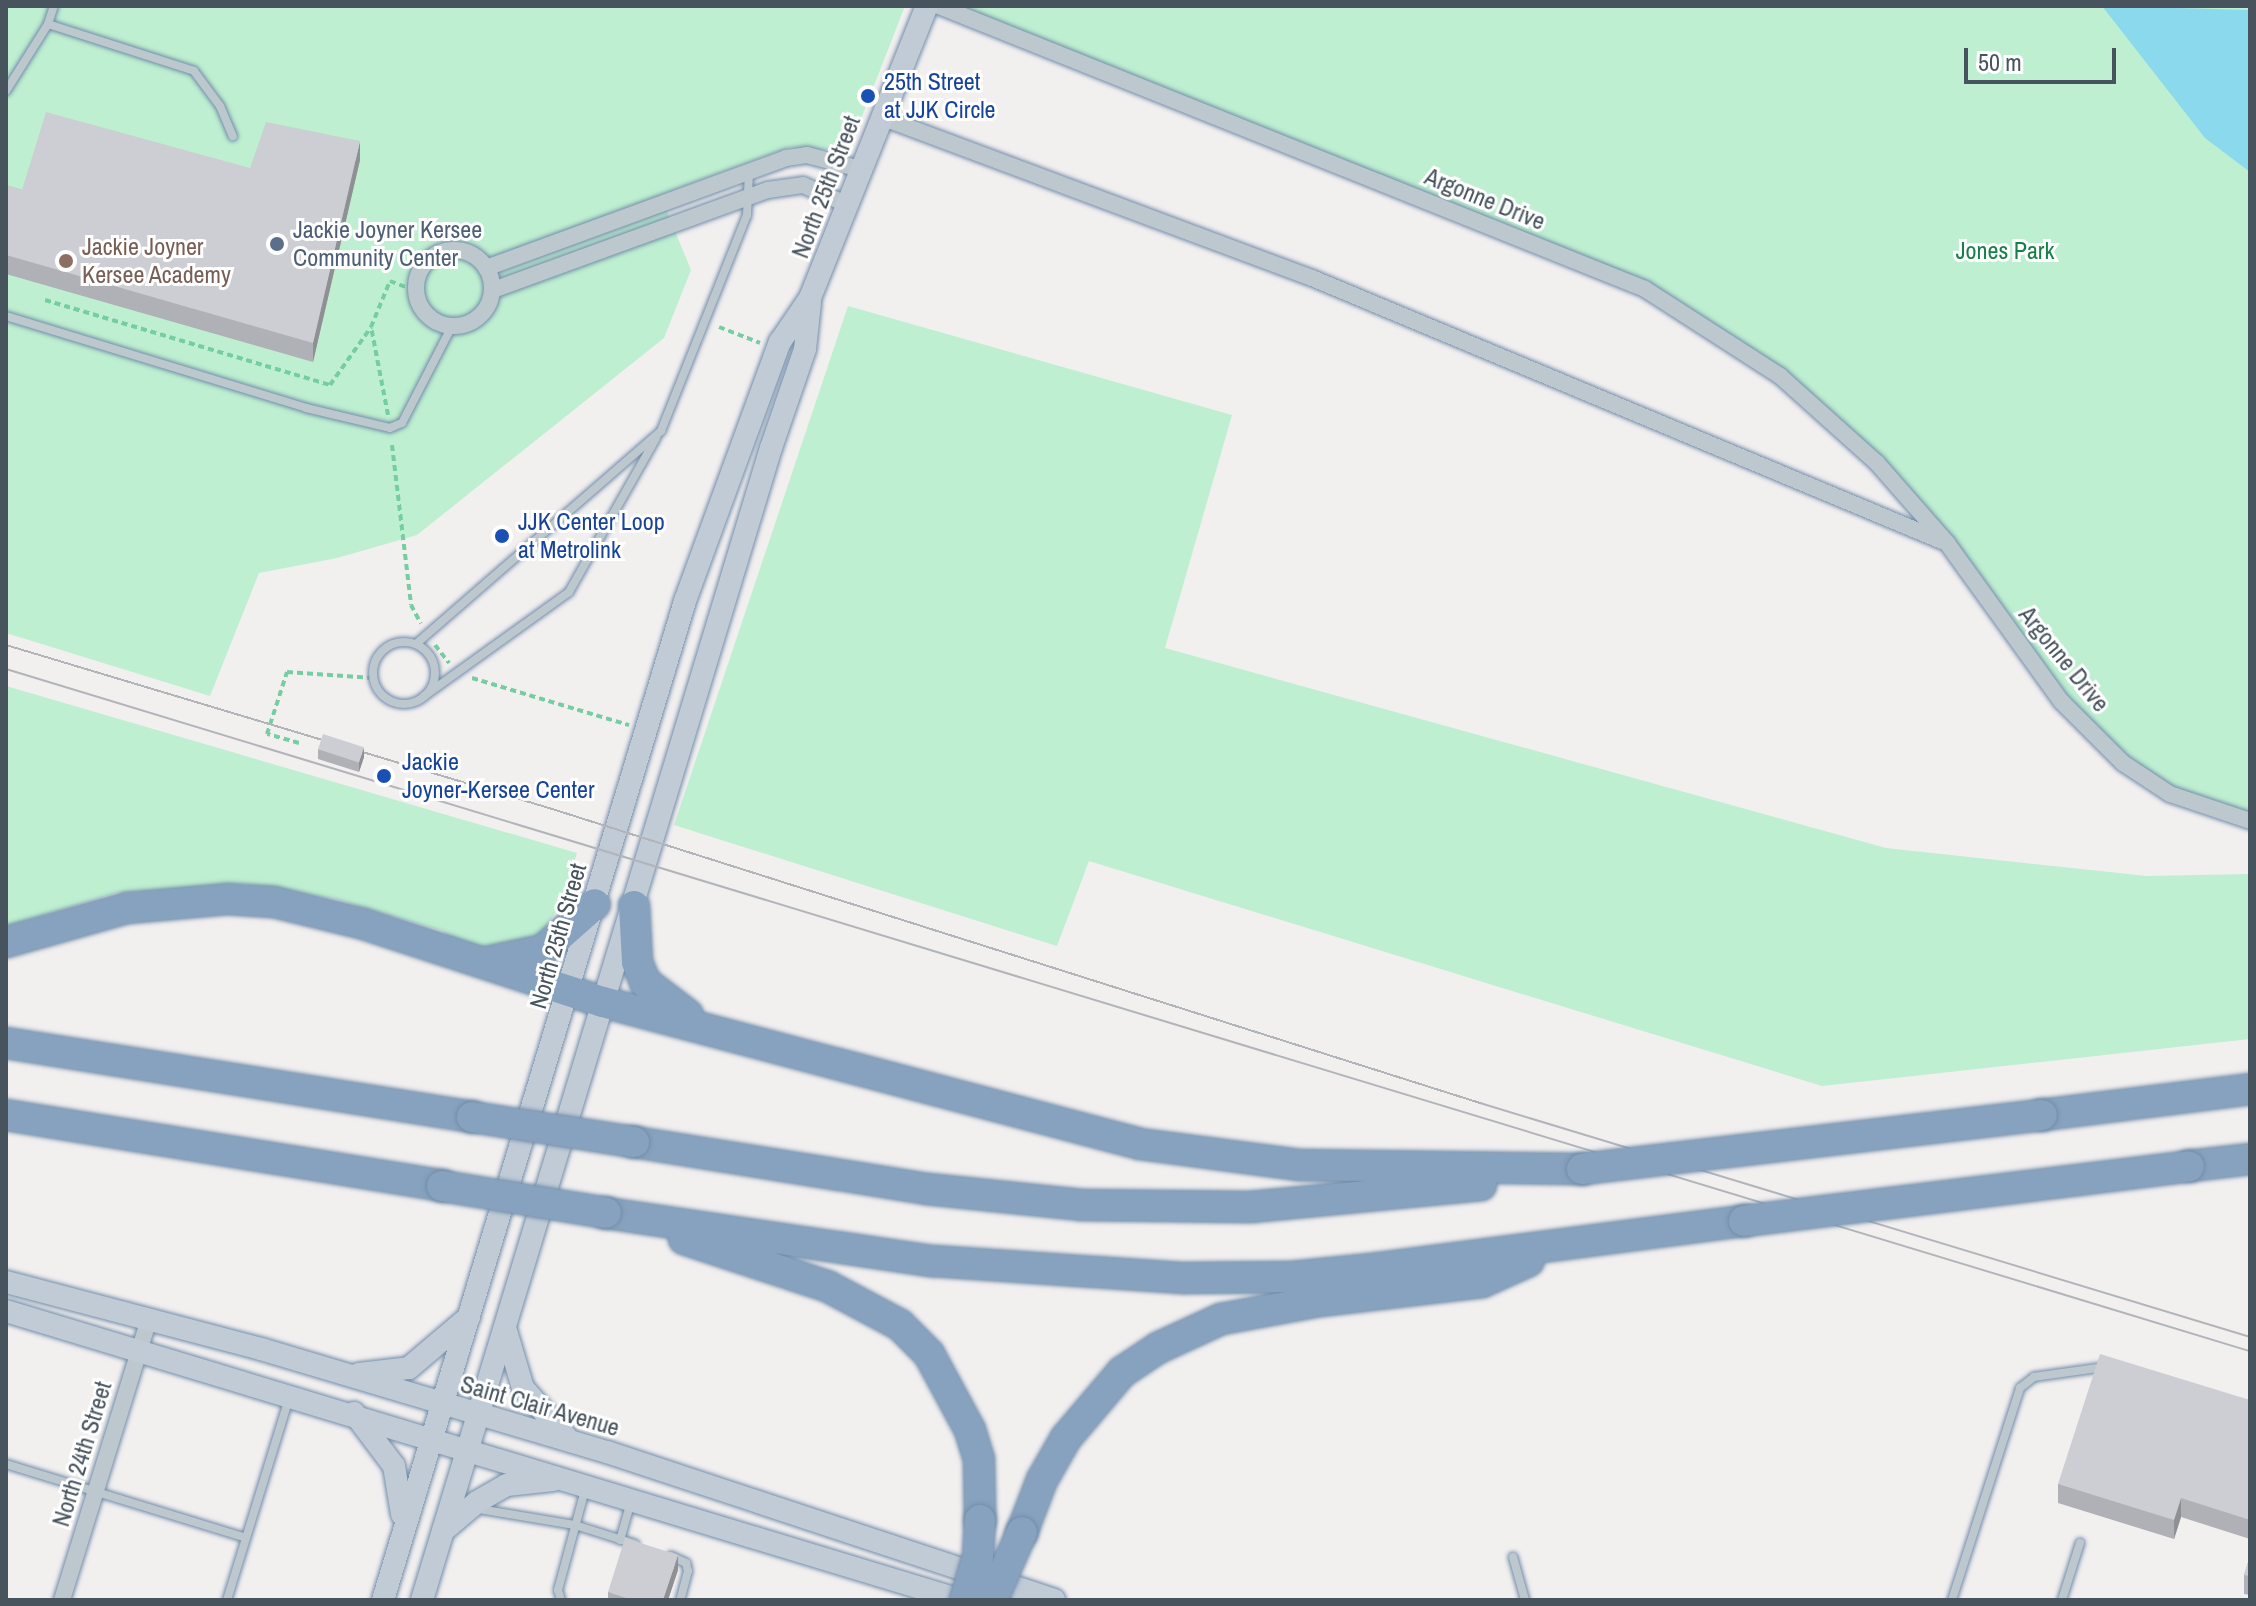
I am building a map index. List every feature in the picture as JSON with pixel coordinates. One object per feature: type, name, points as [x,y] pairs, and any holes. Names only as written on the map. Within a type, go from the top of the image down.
[{"type":"highway","points":[[6,942],[127,908],[227,899],[318,911],[603,1002],[707,1026],[1079,1131],[1231,1159],[1383,1169],[1582,1169]]},
{"type":"highway","points":[[481,963],[543,950],[595,904]]},
{"type":"highway","points":[[634,906],[637,962],[645,982],[660,997],[707,1026]]},
{"type":"highway","points":[[6,1043],[927,1189],[1139,1207],[1330,1203],[1582,1169],[2250,1089]]},
{"type":"highway","points":[[6,1115],[606,1213],[933,1261],[1113,1276],[1292,1277],[1545,1251],[1744,1221],[2250,1159]]},
{"type":"highway","points":[[606,1213],[827,1286],[900,1325],[929,1354],[970,1430],[979,1460],[978,1557],[963,1600]]},
{"type":"highway","points":[[992,1600],[1042,1480],[1066,1438],[1122,1372],[1158,1348],[1221,1319],[1319,1301],[1482,1282],[1545,1251]]},
{"type":"main road","name":"North 25th Street","points":[[383,1600],[570,991],[642,730],[780,342],[810,298],[927,6]]},
{"type":"main road","name":"North 25th Street","points":[[422,1600],[771,448],[805,349],[810,298]]},
{"type":"main road","name":"Saint Clair Avenue","points":[[6,1282],[348,1375],[570,1441],[1054,1600]]},
{"type":"main road","points":[[6,1311],[431,1436],[963,1600]]},
{"type":"main road","points":[[348,1375],[409,1368],[473,1313]]},
{"type":"main road","points":[[505,1324],[513,1366],[523,1388],[570,1441]]},
{"type":"main road","points":[[354,1413],[397,1474],[403,1531]]},
{"type":"main road","points":[[442,1532],[471,1507],[507,1485],[577,1482]]},
{"type":"street","name":"Argonne Drive","points":[[939,6],[1645,289],[1780,376],[1877,463],[1947,543],[2061,701],[2123,763],[2170,794],[2250,821]]},
{"type":"street","points":[[881,117],[1312,278],[1947,543]]},
{"type":"street","points":[[486,268],[749,172],[807,155],[860,169]]},
{"type":"street","points":[[493,290],[749,197],[803,185],[846,204]]},
{"type":"street","points":[[468,253],[486,268],[493,290],[484,312],[472,322],[452,326],[428,316],[416,291],[426,262],[436,254],[468,253]]},
{"type":"street","name":"North 24th Street","points":[[62,1600],[148,1323]]},
{"type":"lane","points":[[6,91],[48,24],[54,6]]},
{"type":"lane","points":[[48,24],[194,71],[220,106],[233,136]]},
{"type":"lane","points":[[423,697],[435,672],[433,662],[416,644],[403,641],[383,649],[374,663],[376,688],[394,703],[423,697],[569,592],[661,431],[747,215],[749,172]]},
{"type":"lane","points":[[6,316],[306,408],[390,428],[402,423],[452,326]]},
{"type":"lane","points":[[416,644],[661,431]]},
{"type":"lane","points":[[1952,1600],[2023,1383],[2081,1367],[2123,1372]]},
{"type":"lane","points":[[227,1600],[290,1394]]},
{"type":"lane","points":[[6,1464],[246,1538]]},
{"type":"lane","points":[[561,1600],[558,1590],[575,1525],[577,1482]]},
{"type":"lane","points":[[620,1540],[632,1499]]},
{"type":"lane","points":[[471,1507],[575,1525],[650,1549]]},
{"type":"lane","points":[[2062,1600],[2080,1543]]},
{"type":"lane","points":[[665,1554],[686,1563],[680,1600]]},
{"type":"lane","points":[[1513,1557],[1525,1600]]},
{"type":"path","points":[[45,300],[330,385],[371,327],[390,281],[416,291]]},
{"type":"path","points":[[371,327],[389,421]]},
{"type":"path","points":[[719,327],[766,346]]},
{"type":"path","points":[[392,445],[411,605],[427,634],[457,673],[642,730]]},
{"type":"path","points":[[299,743],[267,734],[287,672],[373,678]]},
{"type":"green space","points":[[6,6],[905,6],[852,142],[830,150],[790,147],[660,195],[691,270],[664,338],[417,535],[337,558],[259,573],[210,696],[6,633]]},
{"type":"green space","name":"Jones Park","points":[[939,6],[2250,6],[2250,821],[2170,794],[2061,701],[1947,543],[1780,376],[1645,289]]},
{"type":"green space","points":[[848,306],[1232,415],[1165,648],[1886,848],[2147,876],[2250,874],[2250,1039],[1822,1086],[1089,861],[1057,946],[674,825]]},
{"type":"green space","points":[[6,686],[577,853],[561,904],[538,938],[488,951],[454,942],[443,931],[335,899],[247,884],[116,893],[6,926]]},
{"type":"water","points":[[2102,6],[2250,10],[2250,172],[2205,138]]},
{"type":"building","points":[[46,112],[250,168],[266,122],[360,141],[313,343],[6,255],[6,185],[22,190]]},
{"type":"building","points":[[323,734],[364,747],[359,763],[318,749]]},
{"type":"building","points":[[2100,1354],[2250,1400],[2250,1520],[2181,1498],[2174,1520],[2058,1484]]},
{"type":"building","points":[[625,1538],[678,1555],[663,1600],[632,1600],[608,1592]]},
{"type":"building","points":[[2250,1556],[2250,1576],[2244,1575]]},
{"type":"tram line","points":[[6,645],[549,808],[1480,1103],[2250,1337]]},
{"type":"tram line","points":[[6,669],[2250,1351]]},
{"type":"place","name":"25th Street at JJK Circle","points":[[868,96]]},
{"type":"place","name":"Jackie Joyner Kersee Community Center","points":[[277,244]]},
{"type":"place","name":"Jackie Joyner Kersee Academy","points":[[66,261]]},
{"type":"place","name":"JJK Center Loop at Metrolink","points":[[502,536]]},
{"type":"place","name":"Jackie Joyner-Kersee Center","points":[[384,776]]}]
